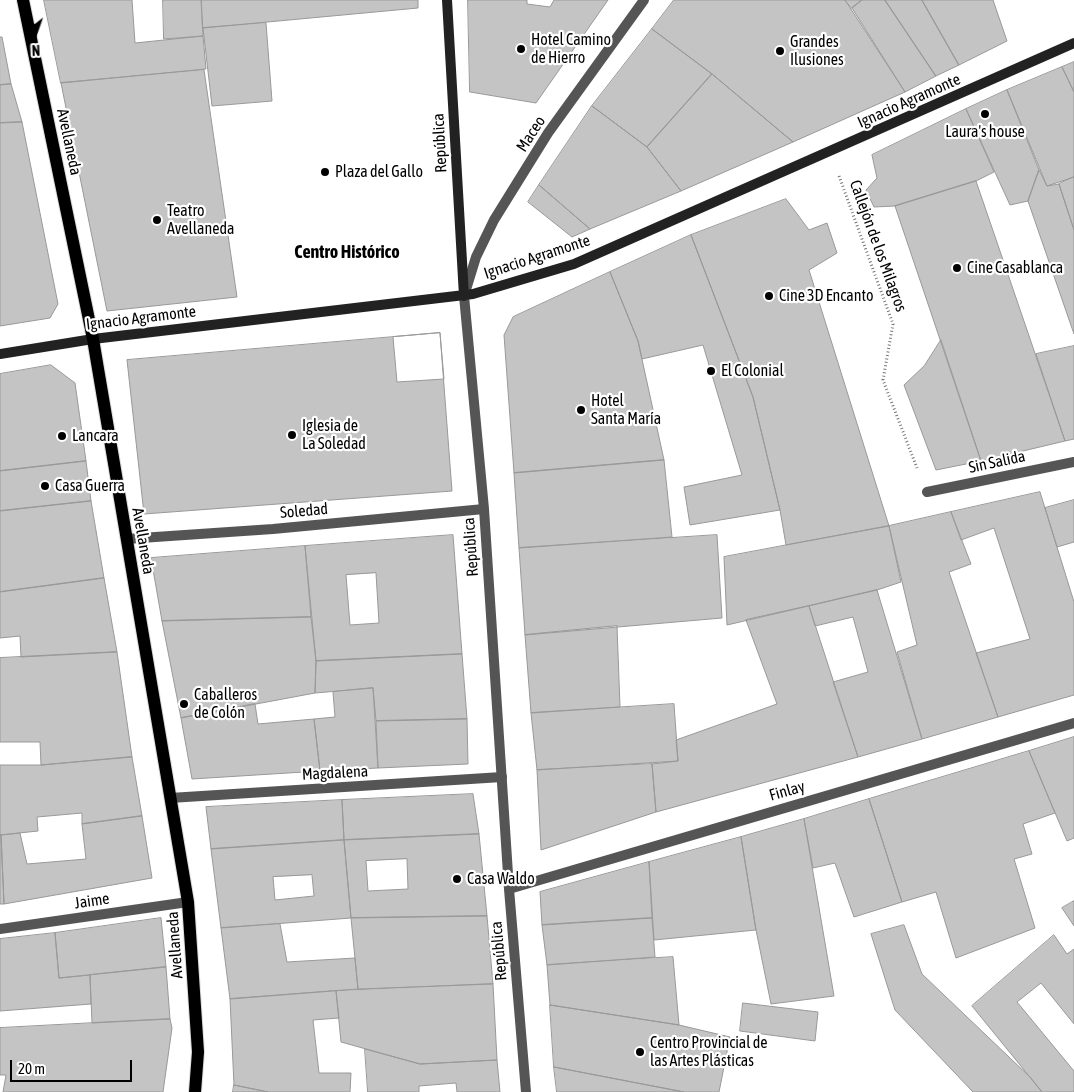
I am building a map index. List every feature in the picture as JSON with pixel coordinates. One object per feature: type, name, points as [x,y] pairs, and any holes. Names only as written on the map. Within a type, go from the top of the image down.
[{"type":"main road","name":"Avellaneda","points":[[23,0],[93,338],[188,902],[198,1052],[195,1092]]},
{"type":"main road","name":"República","points":[[447,0],[464,296]]},
{"type":"main road","name":"Ignacio Agramonte","points":[[0,354],[93,338],[464,296],[574,264],[1074,43]]},
{"type":"street","name":"Maceo","points":[[464,296],[476,257],[494,220],[548,134],[644,0]]},
{"type":"street","name":"República","points":[[464,296],[484,509],[509,889],[526,1092]]},
{"type":"street","name":"Sin Salida","points":[[927,492],[1074,462]]},
{"type":"street","name":"Soledad","points":[[126,539],[273,529],[484,509]]},
{"type":"street","name":"Finlay","points":[[509,889],[1074,723]]},
{"type":"street","name":"Magdalena","points":[[170,798],[502,778]]},
{"type":"street","name":"Jaime","points":[[0,929],[188,902]]},
{"type":"path","name":"Callejón de los Milagros","points":[[831,152],[893,324],[883,380],[927,492]]},
{"type":"building","points":[[44,0],[132,0],[135,43],[203,36],[206,69],[61,83]]},
{"type":"building","points":[[163,0],[201,0],[203,36],[164,39]]},
{"type":"building","points":[[202,0],[418,0],[418,8],[203,28]]},
{"type":"building","name":"Hotel Camino de Hierro","points":[[468,0],[527,0],[527,4],[550,7],[554,0],[608,0],[536,103],[470,92]]},
{"type":"building","name":"Grandes Ilusiones","points":[[674,0],[845,0],[905,92],[793,142],[712,74],[652,29]]},
{"type":"building","points":[[845,0],[862,0],[852,8]]},
{"type":"building","points":[[862,0],[885,0],[936,76],[905,92],[852,8]]},
{"type":"building","points":[[885,0],[922,0],[959,65],[936,76]]},
{"type":"building","points":[[922,0],[993,0],[1007,41],[959,65]]},
{"type":"building","points":[[266,23],[272,101],[212,106],[203,28]]},
{"type":"building","points":[[652,29],[712,74],[647,147],[592,106]]},
{"type":"building","points":[[0,37],[2,37],[11,84],[0,85]]},
{"type":"building","points":[[1074,62],[1074,92],[1062,67]]},
{"type":"building","points":[[1062,67],[1074,92],[1074,177],[1047,186],[1007,90]]},
{"type":"building","name":"Teatro Avellaneda","points":[[204,70],[237,297],[107,311],[61,83]]},
{"type":"building","points":[[712,74],[793,142],[681,191],[647,147]]},
{"type":"building","points":[[11,84],[22,122],[0,123],[0,85]]},
{"type":"building","points":[[1007,90],[1039,170],[1028,201],[1010,205],[966,109]]},
{"type":"building","points":[[592,106],[647,147],[681,191],[590,229],[539,185]]},
{"type":"building","points":[[966,109],[994,172],[976,181],[895,206],[874,207],[866,190],[877,178],[872,155]]},
{"type":"building","points":[[22,122],[58,304],[50,318],[0,326],[0,123]]},
{"type":"building","points":[[1039,170],[1047,186],[1059,184],[1074,230],[1074,334],[1028,201]]},
{"type":"building","points":[[1074,177],[1074,230],[1059,184]]},
{"type":"building","points":[[976,181],[1065,441],[981,461],[895,206]]},
{"type":"building","points":[[539,185],[590,229],[572,237],[528,202]]},
{"type":"building","points":[[786,199],[809,230],[827,223],[837,253],[809,270],[889,526],[786,545],[780,510],[753,397],[691,235]]},
{"type":"building","points":[[691,235],[753,397],[780,510],[690,525],[684,487],[742,475],[703,345],[642,359],[638,341],[610,272]]},
{"type":"building","name":"Hotel Santa María","points":[[610,272],[638,341],[664,460],[514,473],[504,335],[513,317]]},
{"type":"building","name":"Iglesia de La Soledad","points":[[440,333],[452,491],[144,514],[127,360]]},
{"type":"building","points":[[440,333],[444,379],[397,382],[393,337]]},
{"type":"building","points":[[941,340],[981,461],[936,470],[904,385],[924,366]]},
{"type":"building","points":[[1074,346],[1074,439],[1065,441],[1036,354]]},
{"type":"building","points":[[51,365],[75,383],[86,461],[0,471],[0,374]]},
{"type":"building","points":[[664,460],[672,537],[519,548],[514,473]]},
{"type":"building","name":"Casa Guerra","points":[[86,461],[91,501],[0,511],[0,471]]},
{"type":"building","points":[[1040,492],[1074,602],[1074,695],[998,717],[976,653],[1030,639],[994,528],[961,540],[951,512]]},
{"type":"building","points":[[1074,500],[1074,542],[1057,547],[1045,508]]},
{"type":"building","points":[[91,501],[104,578],[0,592],[0,511]]},
{"type":"building","points":[[951,512],[971,564],[949,572],[998,717],[922,739],[897,652],[917,645],[889,526]]},
{"type":"building","points":[[889,526],[901,582],[877,590],[727,625],[724,557]]},
{"type":"building","points":[[453,535],[462,654],[316,661],[305,546]],"holes":[[[376,573],[379,623],[350,625],[346,575]]]},
{"type":"building","points":[[717,535],[722,618],[525,635],[519,548]]},
{"type":"building","points":[[305,546],[311,617],[162,621],[151,558]]},
{"type":"building","points":[[104,578],[117,652],[21,657],[20,636],[0,638],[0,592]]},
{"type":"building","points":[[877,590],[922,739],[858,757],[833,682],[868,672],[853,617],[815,626],[809,606]]},
{"type":"building","points":[[809,606],[858,757],[656,812],[652,764],[678,761],[676,740],[777,704],[746,620]]},
{"type":"building","points":[[311,617],[316,661],[315,693],[181,718],[162,621]]},
{"type":"building","points":[[617,626],[620,707],[531,713],[525,635]]},
{"type":"building","points":[[117,652],[132,757],[41,765],[40,742],[0,742],[0,658]]},
{"type":"building","points":[[462,654],[467,719],[376,721],[373,688],[315,693],[316,661]]},
{"type":"building","points":[[373,688],[378,768],[320,771],[314,719],[335,717],[333,692]]},
{"type":"building","points":[[255,704],[258,724],[314,719],[320,771],[192,779],[181,718]]},
{"type":"building","points":[[674,704],[678,761],[537,770],[531,713]]},
{"type":"building","points":[[467,719],[468,764],[378,768],[376,721]]},
{"type":"building","points":[[1074,737],[1074,838],[1067,841],[1029,751]]},
{"type":"building","points":[[1029,751],[1055,813],[1023,824],[1032,854],[1014,859],[1035,928],[956,958],[936,892],[902,902],[869,799]]},
{"type":"building","points":[[132,757],[142,816],[82,824],[82,813],[37,817],[38,831],[0,835],[0,765],[41,765]]},
{"type":"building","points":[[652,764],[656,812],[541,850],[537,770]]},
{"type":"building","points":[[473,794],[479,834],[344,840],[342,800]]},
{"type":"building","points":[[869,799],[902,902],[854,917],[835,863],[813,868],[804,819]]},
{"type":"building","points":[[342,800],[344,840],[211,849],[206,807]]},
{"type":"building","points":[[142,816],[152,878],[4,904],[1,835],[20,833],[27,864],[86,859],[82,824]]},
{"type":"building","points":[[804,819],[834,996],[771,1004],[756,930],[741,837]]},
{"type":"building","points":[[479,834],[487,916],[351,918],[344,840]],"holes":[[[407,859],[408,889],[368,891],[366,861]]]},
{"type":"building","points":[[1,835],[4,904],[0,904]]},
{"type":"building","points":[[741,837],[756,930],[654,940],[649,862]]},
{"type":"building","points":[[344,840],[351,918],[221,928],[211,849]],"holes":[[[312,875],[314,896],[275,900],[273,877]]]},
{"type":"building","points":[[649,862],[652,918],[542,925],[540,892]]},
{"type":"building","points":[[1074,901],[1074,926],[1062,908]]},
{"type":"building","points":[[487,916],[493,984],[358,989],[351,918]]},
{"type":"building","points":[[161,918],[166,967],[59,978],[55,933]]},
{"type":"building","points":[[652,918],[655,957],[547,965],[542,925]]},
{"type":"building","points":[[280,924],[287,962],[355,958],[358,989],[230,999],[221,928]]},
{"type":"building","points":[[904,925],[922,974],[1031,1078],[1042,1092],[973,1092],[895,1010],[871,934]]},
{"type":"building","points":[[55,933],[59,978],[90,975],[91,1004],[0,1011],[0,939]]},
{"type":"building","points":[[1054,935],[1067,954],[1074,949],[1074,1024],[1041,983],[1017,1002],[1074,1071],[1074,1092],[1042,1092],[972,1006]]},
{"type":"building","points":[[673,957],[679,1025],[550,1005],[547,965]]},
{"type":"building","points":[[166,967],[170,1019],[92,1023],[90,975]]},
{"type":"building","points":[[493,984],[497,1060],[420,1064],[341,1042],[336,991]]},
{"type":"building","points":[[336,991],[339,1018],[313,1020],[319,1073],[351,1073],[350,1092],[268,1092],[234,1085],[230,999]]},
{"type":"building","points":[[743,1003],[818,1012],[815,1041],[740,1031]]},
{"type":"building","name":"Centro Provincial de las Artes Plásticas","points":[[550,1005],[679,1025],[730,1037],[719,1092],[684,1092],[554,1067]]},
{"type":"building","points":[[170,1019],[172,1028],[163,1092],[3,1092],[6,1075],[0,1075],[0,1028]]},
{"type":"building","points":[[365,1049],[420,1064],[497,1060],[500,1092],[457,1092],[456,1083],[419,1086],[419,1092],[368,1092]]},
{"type":"building","points":[[554,1067],[684,1092],[557,1092]]},
{"type":"building","points":[[234,1085],[268,1092],[233,1092]]},
{"type":"place","name":"Hotel Camino de Hierro","points":[[521,49]]},
{"type":"place","name":"Grandes Ilusiones","points":[[780,51]]},
{"type":"place","name":"Laura's house","points":[[985,114]]},
{"type":"place","name":"Plaza del Gallo","points":[[325,172]]},
{"type":"place","name":"Teatro Avellaneda","points":[[157,220]]},
{"type":"place","name":"Cine Casablanca","points":[[957,268]]},
{"type":"place","name":"Cine 3D Encanto","points":[[769,296]]},
{"type":"place","name":"El Colonial","points":[[711,371]]},
{"type":"place","name":"Hotel Santa María","points":[[581,410]]},
{"type":"place","name":"Iglesia de La Soledad","points":[[292,435]]},
{"type":"place","name":"Lancara","points":[[62,436]]},
{"type":"place","name":"Casa Guerra","points":[[45,486]]},
{"type":"place","name":"Caballeros de Colón","points":[[184,704]]},
{"type":"place","name":"Casa Waldo","points":[[457,879]]},
{"type":"place","name":"Centro Provincial de las Artes Plásticas","points":[[640,1052]]},
{"type":"district","name":"Centro Histórico","points":[[347,252]]}]
